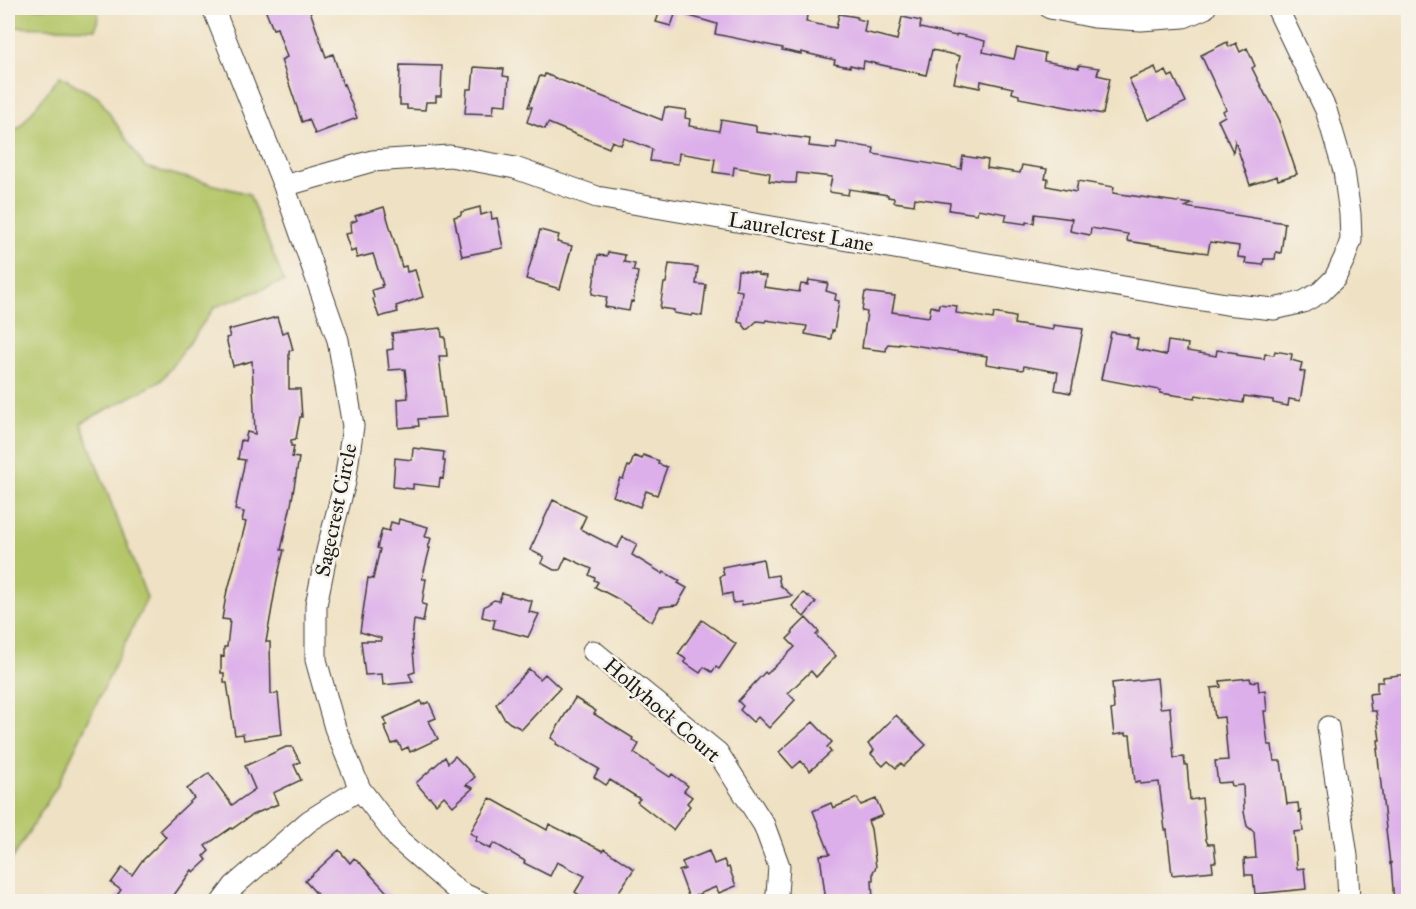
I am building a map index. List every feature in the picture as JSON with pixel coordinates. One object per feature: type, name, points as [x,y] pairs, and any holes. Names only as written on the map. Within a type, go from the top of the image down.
[{"type":"street","name":"Sagecrest Circle","points":[[213,8],[284,186],[338,340],[353,426],[345,482],[316,605],[316,660],[335,728],[360,789],[399,840],[459,892],[481,902]]},
{"type":"street","points":[[1050,8],[1094,17],[1141,20],[1184,17],[1205,8]]},
{"type":"street","name":"Laurelcrest Lane","points":[[284,186],[372,161],[450,156],[515,168],[597,197],[1226,304],[1274,309],[1302,302],[1321,292],[1335,278],[1351,240],[1344,171],[1326,110],[1277,8]]},
{"type":"street","name":"Hollyhock Court","points":[[593,651],[718,753],[768,835],[779,866],[775,902]]},
{"type":"street","points":[[1328,727],[1347,856],[1349,902]]},
{"type":"street","points":[[222,902],[234,886],[309,821],[360,789]]},
{"type":"green space","points":[[8,8],[99,8],[96,29],[8,27]]},
{"type":"green space","points":[[60,76],[99,98],[145,167],[249,194],[284,281],[215,307],[161,381],[81,423],[147,598],[57,786],[8,866],[8,129],[19,128]]},
{"type":"building","points":[[266,8],[309,8],[326,57],[333,54],[357,118],[315,134],[309,119],[302,122],[281,60],[287,57],[277,28],[273,29]]},
{"type":"building","points":[[661,8],[808,8],[806,22],[836,28],[839,14],[857,17],[857,19],[866,21],[864,32],[897,40],[902,17],[921,21],[920,28],[985,41],[983,52],[1014,59],[1017,47],[1045,53],[1044,61],[1079,68],[1079,65],[1099,68],[1097,75],[1110,78],[1103,114],[1019,98],[1019,95],[1012,93],[1013,88],[981,81],[980,88],[954,83],[960,56],[932,50],[926,75],[864,61],[863,68],[850,65],[850,67],[834,64],[835,60],[715,34],[717,24],[676,12],[671,26],[656,22]]},
{"type":"building","points":[[1227,42],[1229,47],[1236,43],[1240,52],[1247,48],[1255,66],[1252,68],[1280,121],[1297,174],[1278,180],[1277,176],[1250,185],[1235,141],[1233,152],[1218,120],[1225,116],[1223,111],[1226,109],[1201,55]]},
{"type":"building","points":[[400,65],[442,66],[441,96],[436,96],[436,102],[426,102],[425,110],[407,109],[407,105],[400,105]]},
{"type":"building","points":[[474,67],[504,69],[503,76],[509,77],[507,105],[494,104],[493,114],[465,113],[467,89],[472,89]]},
{"type":"building","points":[[1155,67],[1158,75],[1166,71],[1169,77],[1173,75],[1186,102],[1148,120],[1129,79]]},
{"type":"building","points":[[545,74],[662,120],[665,107],[686,110],[685,118],[690,119],[689,126],[719,131],[721,120],[756,126],[756,132],[810,139],[809,146],[836,149],[837,142],[874,148],[873,154],[961,169],[963,156],[988,160],[987,168],[1020,173],[1022,165],[1047,169],[1045,179],[1048,179],[1047,186],[1076,192],[1078,181],[1114,187],[1113,193],[1192,204],[1185,207],[1285,223],[1281,253],[1276,252],[1275,259],[1264,259],[1263,265],[1245,263],[1246,258],[1238,257],[1239,246],[1210,242],[1208,253],[1200,252],[1127,241],[1128,234],[1091,228],[1090,235],[1070,231],[1072,219],[1035,214],[1034,223],[1026,222],[1026,224],[1005,221],[1007,214],[978,209],[977,214],[949,210],[950,203],[915,198],[914,205],[894,202],[894,198],[888,195],[849,189],[848,195],[829,192],[832,177],[797,173],[796,183],[769,181],[770,173],[734,167],[733,175],[713,172],[715,159],[679,153],[678,164],[650,161],[652,149],[624,138],[621,145],[612,141],[609,148],[548,123],[545,129],[527,122],[532,107],[528,107],[540,76],[544,77]]},
{"type":"building","points":[[384,207],[402,267],[406,266],[407,272],[415,270],[423,297],[396,306],[398,312],[379,317],[372,290],[383,285],[373,254],[357,258],[355,250],[351,252],[345,234],[351,233],[350,223],[357,220],[355,216]]},
{"type":"building","points":[[480,207],[481,215],[491,212],[492,219],[497,218],[503,248],[462,256],[454,217],[461,215],[461,212]]},
{"type":"building","points":[[540,230],[559,235],[557,242],[572,246],[560,289],[526,279]]},
{"type":"building","points":[[608,252],[625,255],[624,262],[635,264],[633,271],[638,272],[633,302],[631,301],[629,311],[605,307],[607,297],[592,294],[598,255],[607,256]]},
{"type":"building","points":[[669,264],[698,267],[696,284],[706,285],[702,316],[674,313],[674,310],[660,308]]},
{"type":"building","points":[[738,270],[766,276],[764,287],[799,292],[801,284],[808,285],[809,280],[828,283],[826,291],[836,294],[835,300],[839,301],[831,339],[805,334],[807,326],[766,320],[765,322],[757,321],[747,330],[742,323],[738,322],[742,291],[736,290]]},
{"type":"building","points":[[865,292],[895,296],[892,312],[929,317],[931,306],[938,308],[939,304],[957,306],[956,313],[993,319],[994,313],[1015,317],[1014,324],[1053,330],[1053,325],[1083,329],[1071,393],[1055,390],[1058,372],[1024,366],[1023,370],[986,364],[987,356],[899,343],[899,345],[888,344],[886,351],[862,348],[867,312],[862,311]]},
{"type":"building","points":[[277,317],[282,333],[288,331],[293,350],[289,351],[289,389],[300,389],[302,417],[300,417],[296,439],[291,440],[291,446],[294,446],[292,457],[299,458],[266,642],[270,642],[271,694],[278,693],[282,734],[244,740],[243,734],[235,735],[227,683],[224,683],[224,673],[221,673],[221,656],[224,657],[224,647],[227,647],[230,620],[222,619],[227,590],[246,522],[242,521],[244,512],[235,510],[245,460],[238,459],[241,440],[245,441],[247,432],[255,434],[252,361],[233,366],[226,338],[230,337],[228,330]]},
{"type":"building","points":[[441,328],[442,337],[445,337],[447,356],[439,356],[446,417],[418,419],[419,426],[399,428],[398,399],[408,398],[405,369],[389,370],[387,350],[393,349],[392,333]]},
{"type":"building","points":[[1111,332],[1138,339],[1136,349],[1166,355],[1168,341],[1188,344],[1187,351],[1216,356],[1217,350],[1264,359],[1265,354],[1274,355],[1275,351],[1292,354],[1291,360],[1302,363],[1300,371],[1305,372],[1300,401],[1289,399],[1288,406],[1273,403],[1273,400],[1244,396],[1243,403],[1196,395],[1195,398],[1160,393],[1160,390],[1101,379]]},
{"type":"building","points":[[413,448],[444,452],[443,479],[440,478],[439,487],[413,484],[413,489],[393,487],[395,458],[412,460]]},
{"type":"building","points":[[643,455],[667,467],[657,495],[646,491],[640,507],[613,496],[620,478],[623,479],[634,456],[642,459]]},
{"type":"building","points":[[553,500],[586,516],[580,529],[617,548],[623,537],[637,544],[632,555],[663,574],[664,572],[680,581],[678,583],[687,588],[677,605],[660,607],[652,622],[618,599],[595,587],[598,582],[589,575],[592,569],[566,557],[560,570],[554,570],[541,563],[544,557],[530,550]]},
{"type":"building","points":[[399,519],[428,527],[425,537],[431,538],[428,548],[430,548],[422,579],[426,579],[422,604],[426,605],[423,622],[414,620],[412,640],[415,672],[409,674],[413,682],[383,685],[382,674],[365,675],[361,641],[381,641],[381,638],[360,632],[368,578],[373,579],[382,529],[389,531],[391,522],[398,524]]},
{"type":"building","points":[[763,559],[766,577],[778,575],[780,585],[792,596],[742,605],[741,602],[733,603],[732,593],[723,595],[720,576],[724,575],[722,567]]},
{"type":"building","points":[[502,593],[532,601],[529,612],[539,614],[528,637],[493,628],[495,620],[482,617],[484,607],[494,600],[499,601]]},
{"type":"building","points":[[803,593],[816,602],[804,617],[792,606]]},
{"type":"building","points":[[806,618],[819,632],[816,635],[836,656],[816,677],[811,671],[788,693],[795,700],[769,728],[758,717],[753,722],[740,710],[743,706],[738,701],[765,672],[767,674],[795,647],[787,639]]},
{"type":"building","points":[[702,620],[736,644],[719,669],[716,667],[712,672],[704,667],[700,673],[684,662],[686,659],[678,654]]},
{"type":"building","points":[[529,669],[540,679],[545,674],[560,688],[522,729],[504,718],[496,704]]},
{"type":"building","points":[[1408,674],[1408,902],[1394,902],[1377,749],[1379,749],[1378,740],[1380,740],[1376,711],[1371,711],[1369,694],[1377,693],[1377,682],[1383,682],[1383,677]]},
{"type":"building","points":[[1157,678],[1160,708],[1170,707],[1174,758],[1184,757],[1185,765],[1187,765],[1190,800],[1202,798],[1206,840],[1208,844],[1214,844],[1216,862],[1212,862],[1213,871],[1172,875],[1159,782],[1140,784],[1140,781],[1135,782],[1130,735],[1126,733],[1114,735],[1111,710],[1114,709],[1112,683]]},
{"type":"building","points":[[1250,678],[1251,682],[1258,681],[1259,691],[1265,690],[1267,711],[1264,711],[1268,745],[1272,745],[1274,761],[1281,761],[1287,804],[1298,803],[1299,812],[1301,811],[1303,831],[1294,832],[1297,869],[1304,868],[1306,889],[1255,894],[1253,875],[1245,875],[1244,859],[1256,858],[1254,832],[1247,826],[1244,812],[1243,785],[1232,786],[1231,782],[1218,783],[1215,761],[1228,760],[1224,717],[1215,718],[1211,688],[1221,687],[1220,681]]},
{"type":"building","points":[[575,698],[596,711],[594,714],[633,738],[632,740],[639,744],[634,753],[670,777],[672,774],[688,786],[684,791],[692,797],[687,803],[690,806],[673,830],[637,802],[640,799],[610,780],[606,785],[594,777],[599,769],[556,744],[557,742],[551,738]]},
{"type":"building","points":[[421,701],[422,705],[429,702],[436,718],[429,721],[438,739],[410,752],[408,747],[402,750],[398,742],[392,744],[384,726],[387,725],[384,718]]},
{"type":"building","points":[[896,715],[926,745],[904,766],[901,763],[896,768],[888,761],[883,766],[871,754],[874,750],[868,744]]},
{"type":"building","points":[[813,722],[832,742],[827,747],[831,752],[810,771],[801,761],[793,768],[779,752]]},
{"type":"building","points":[[286,747],[292,747],[300,762],[294,765],[301,780],[273,793],[278,804],[252,815],[205,846],[209,851],[204,856],[207,860],[194,872],[192,870],[169,902],[112,902],[121,890],[111,883],[122,868],[132,875],[141,862],[166,837],[160,830],[194,798],[187,789],[209,773],[232,805],[255,789],[245,766]]},
{"type":"building","points":[[455,756],[475,777],[466,785],[473,788],[453,806],[444,796],[436,804],[416,783],[445,757],[448,763]]},
{"type":"building","points":[[490,798],[547,830],[549,824],[603,851],[604,849],[634,869],[612,902],[590,902],[575,892],[585,876],[557,862],[550,876],[524,863],[525,861],[494,843],[490,849],[475,841],[477,837],[470,833]]},
{"type":"building","points":[[857,798],[861,805],[876,799],[883,815],[868,821],[876,867],[872,880],[873,902],[826,902],[820,855],[830,854],[813,811],[831,803],[833,808]]},
{"type":"building","points":[[339,850],[350,863],[354,858],[360,863],[396,902],[324,902],[305,881]]},
{"type":"building","points":[[709,851],[714,864],[724,860],[736,886],[719,893],[716,887],[689,898],[679,871],[685,869],[682,862]]}]
